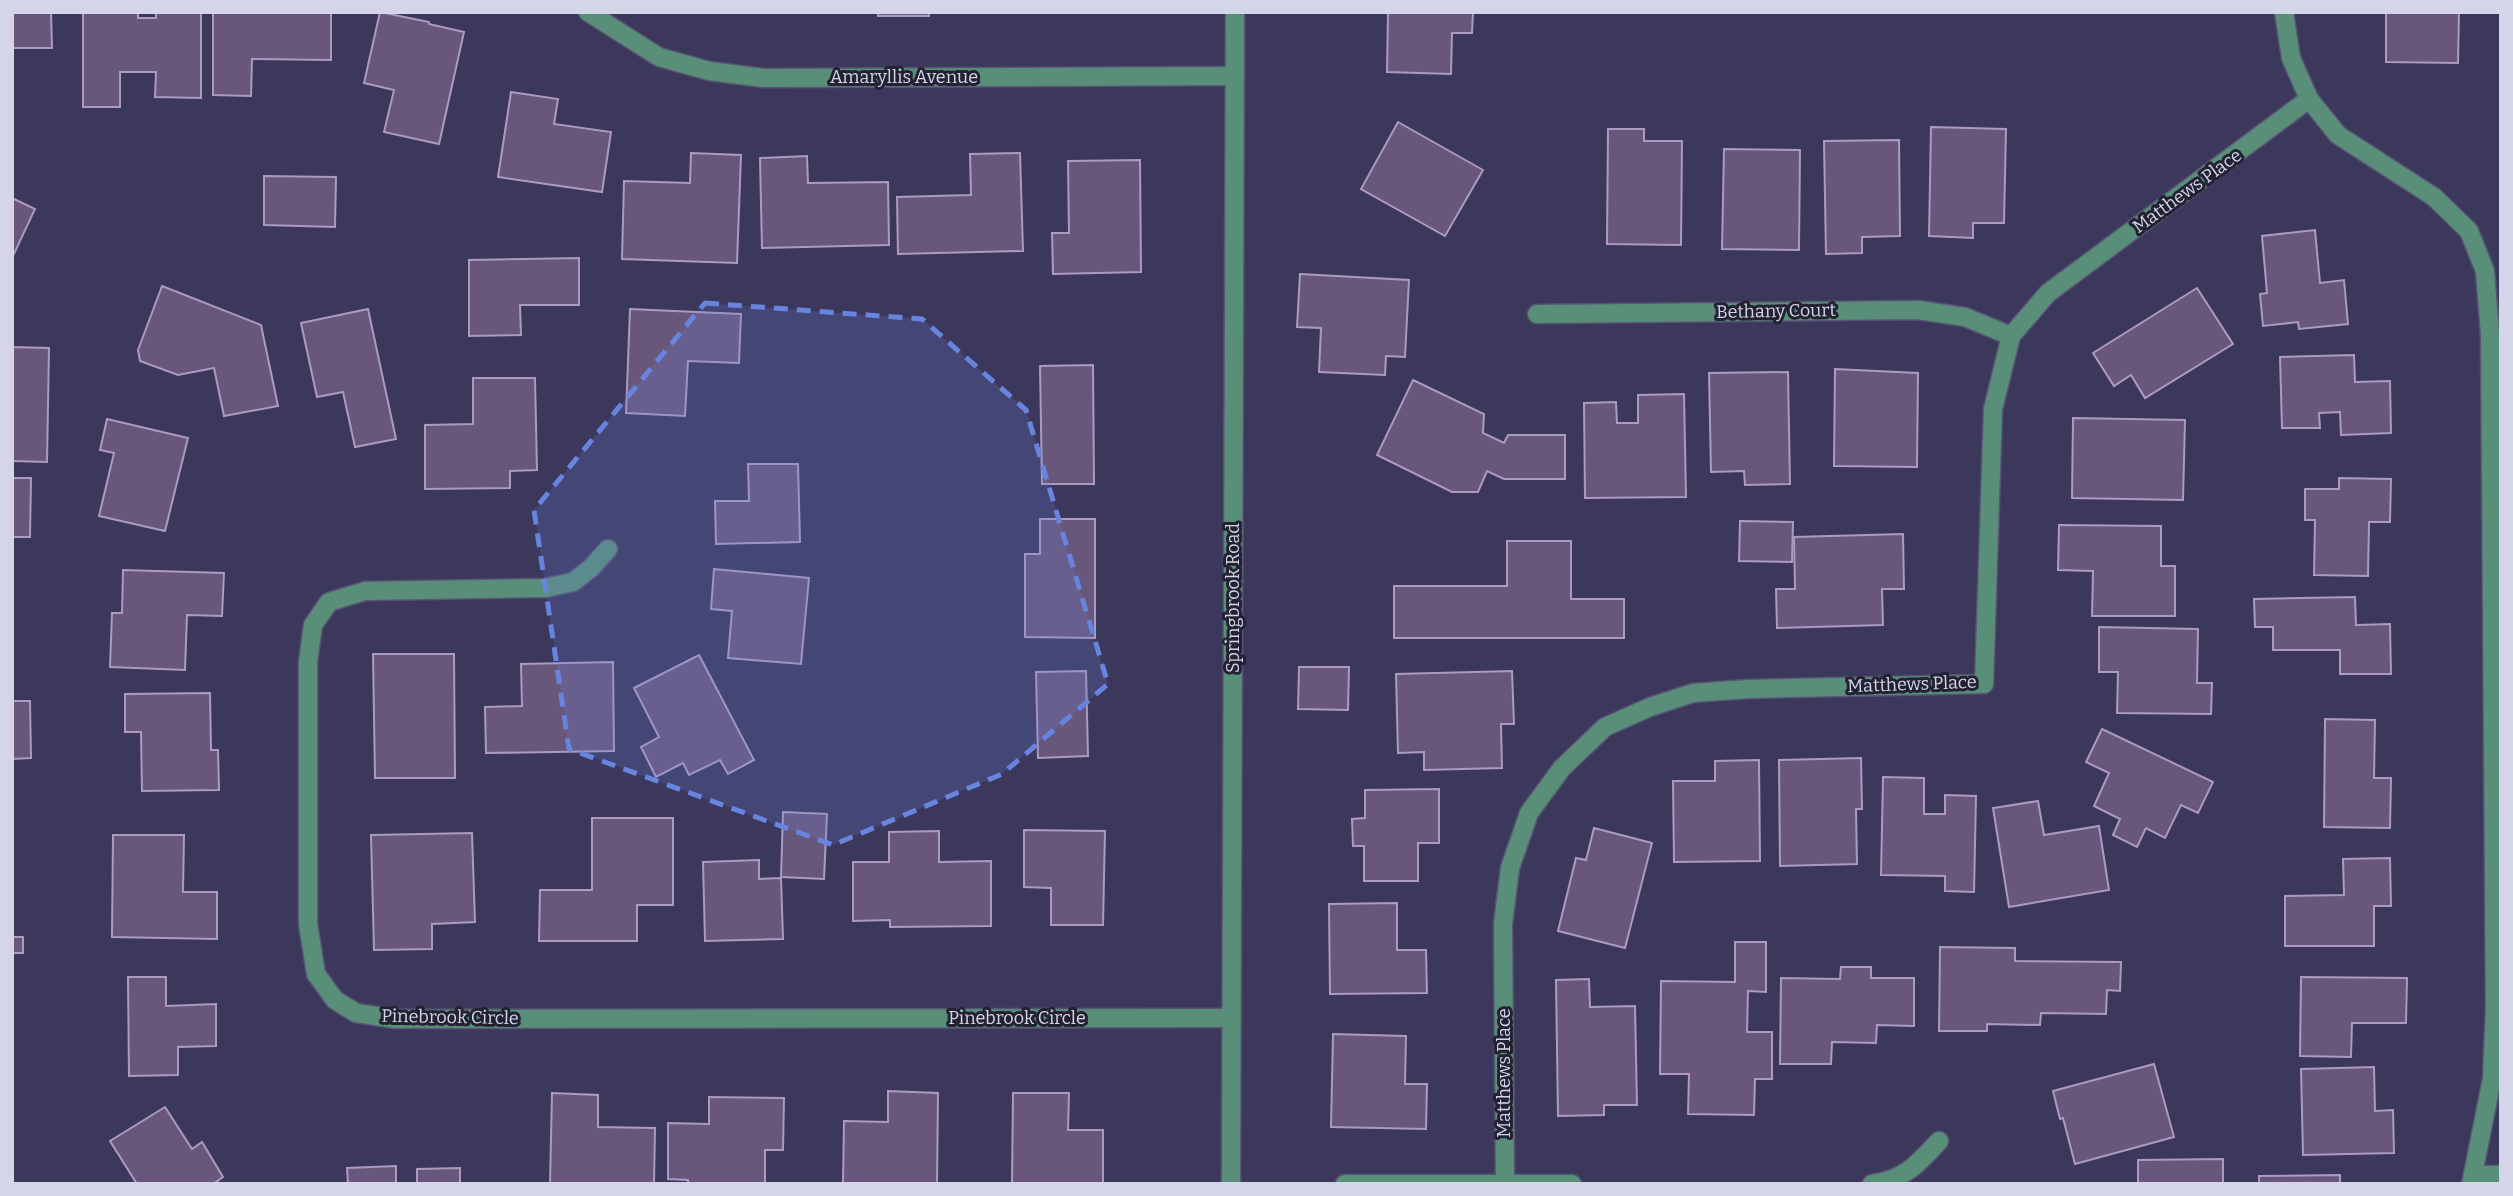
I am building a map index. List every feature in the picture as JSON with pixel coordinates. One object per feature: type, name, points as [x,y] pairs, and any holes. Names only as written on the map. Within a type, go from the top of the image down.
[{"type":"street","name":"Amaryllis Avenue","points":[[588,12],[659,57],[709,71],[764,78],[1235,76]]},
{"type":"street","name":"Springbrook Road","points":[[1231,1184],[1235,12]]},
{"type":"street","points":[[2284,12],[2291,58],[2309,99],[2338,135],[2434,197],[2469,232],[2485,271],[2490,334],[2495,1007],[2492,1079],[2472,1180],[2501,1175]]},
{"type":"street","name":"Matthews Place","points":[[1505,1183],[1503,924],[1510,868],[1529,813],[1562,768],[1605,727],[1650,706],[1693,693],[1748,689],[1984,684],[1993,409],[2011,336],[2048,293],[2309,99]]},
{"type":"street","name":"Bethany Court","points":[[1537,314],[1919,310],[1965,317],[2011,336]]},
{"type":"street","name":"Pinebrook Circle","points":[[608,549],[591,568],[573,582],[545,588],[365,591],[329,602],[313,625],[309,662],[308,923],[316,974],[335,1000],[356,1013],[396,1019],[1231,1018]]},
{"type":"street","points":[[1872,1184],[1890,1182],[1914,1168],[1939,1141]]},
{"type":"street","points":[[1345,1184],[1572,1184]]},
{"type":"highlighted area","points":[[705,303],[922,319],[1026,410],[1108,684],[1002,774],[833,845],[569,749],[534,510]]},
{"type":"building","points":[[12,12],[51,12],[52,48],[12,48]]},
{"type":"building","points":[[83,12],[138,12],[138,18],[156,18],[156,12],[201,12],[201,98],[155,97],[156,72],[120,72],[120,107],[83,107]]},
{"type":"building","points":[[213,12],[331,12],[331,60],[252,59],[251,96],[213,95]]},
{"type":"building","points":[[380,12],[464,32],[439,144],[384,132],[394,90],[364,83]]},
{"type":"building","points":[[878,12],[929,12],[929,16],[878,16]]},
{"type":"building","points":[[1388,12],[1473,12],[1472,33],[1452,33],[1451,74],[1387,72]]},
{"type":"building","points":[[2386,12],[2459,12],[2458,63],[2386,62]]},
{"type":"building","points":[[511,92],[558,99],[554,124],[611,132],[602,192],[498,177]]},
{"type":"building","points":[[1398,122],[1483,170],[1445,236],[1361,189]]},
{"type":"building","points":[[1931,127],[2006,129],[2004,223],[1973,223],[1973,238],[1929,236]]},
{"type":"building","points":[[1608,129],[1644,129],[1644,141],[1682,141],[1681,245],[1607,244]]},
{"type":"building","points":[[1899,140],[1900,236],[1862,237],[1862,253],[1826,254],[1824,141]]},
{"type":"building","points":[[1724,149],[1800,150],[1799,250],[1722,249]]},
{"type":"building","points":[[691,153],[741,155],[737,263],[622,259],[624,181],[690,183]]},
{"type":"building","points":[[1020,153],[1023,251],[898,254],[897,197],[971,195],[970,154]]},
{"type":"building","points":[[807,156],[808,183],[888,182],[889,245],[762,248],[760,158]]},
{"type":"building","points":[[1140,160],[1141,272],[1053,274],[1052,233],[1069,233],[1068,161]]},
{"type":"building","points":[[264,176],[336,177],[335,227],[264,225]]},
{"type":"building","points":[[12,198],[35,209],[12,258]]},
{"type":"building","points":[[2315,230],[2320,283],[2344,280],[2348,324],[2299,329],[2298,322],[2263,326],[2260,294],[2267,293],[2262,236]]},
{"type":"building","points":[[579,258],[579,305],[520,305],[521,335],[469,336],[469,260]]},
{"type":"building","points":[[1300,274],[1409,280],[1405,357],[1386,356],[1385,375],[1319,372],[1321,328],[1297,327]]},
{"type":"building","points":[[162,286],[261,325],[278,406],[224,416],[214,368],[178,375],[140,361],[138,350]]},
{"type":"building","points":[[2197,288],[2233,344],[2145,398],[2131,375],[2114,386],[2093,353]]},
{"type":"building","points":[[368,309],[396,439],[355,447],[343,392],[317,397],[301,323]]},
{"type":"building","points":[[630,309],[741,314],[739,363],[688,361],[685,416],[626,413]]},
{"type":"building","points":[[12,347],[49,348],[47,462],[12,461]]},
{"type":"building","points":[[2354,355],[2355,382],[2390,381],[2391,433],[2341,435],[2340,412],[2319,413],[2320,428],[2282,428],[2280,357]]},
{"type":"building","points":[[1093,365],[1094,484],[1042,484],[1040,366]]},
{"type":"building","points":[[1835,369],[1918,373],[1917,467],[1834,466]]},
{"type":"building","points":[[1788,372],[1790,484],[1745,485],[1744,471],[1711,472],[1709,373]]},
{"type":"building","points":[[473,378],[535,378],[537,470],[510,471],[510,488],[425,489],[425,425],[473,424]]},
{"type":"building","points":[[1413,380],[1484,414],[1483,433],[1504,443],[1508,435],[1565,435],[1565,479],[1504,479],[1487,471],[1478,492],[1452,492],[1377,455]]},
{"type":"building","points":[[1684,394],[1686,497],[1585,498],[1584,403],[1616,402],[1617,423],[1638,423],[1638,395]]},
{"type":"building","points":[[2073,418],[2185,420],[2183,500],[2072,498]]},
{"type":"building","points":[[107,419],[188,438],[165,531],[99,516],[114,453],[100,450]]},
{"type":"building","points":[[748,464],[798,464],[800,542],[716,544],[715,501],[749,501]]},
{"type":"building","points":[[12,478],[31,478],[30,537],[12,537]]},
{"type":"building","points":[[2339,478],[2391,479],[2390,522],[2369,522],[2368,576],[2314,575],[2315,520],[2305,520],[2305,489],[2339,489]]},
{"type":"building","points":[[1040,519],[1095,519],[1095,638],[1025,637],[1025,554],[1040,554]]},
{"type":"building","points":[[1740,521],[1793,522],[1792,562],[1739,561]]},
{"type":"building","points":[[2059,525],[2161,526],[2161,566],[2175,566],[2175,616],[2092,616],[2093,571],[2058,570]]},
{"type":"building","points":[[1903,534],[1904,589],[1882,589],[1883,625],[1777,628],[1776,589],[1795,589],[1794,537]]},
{"type":"building","points":[[1507,541],[1571,541],[1571,599],[1624,599],[1624,638],[1394,638],[1394,586],[1507,586]]},
{"type":"building","points":[[714,569],[809,578],[801,664],[728,658],[732,611],[711,609]]},
{"type":"building","points":[[123,570],[224,573],[222,616],[187,615],[185,670],[110,667],[112,613],[122,613]]},
{"type":"building","points":[[2355,597],[2356,625],[2390,624],[2391,674],[2340,674],[2340,650],[2273,650],[2273,627],[2255,627],[2254,599]]},
{"type":"building","points":[[2099,627],[2198,629],[2197,683],[2212,683],[2211,714],[2117,713],[2118,672],[2099,672]]},
{"type":"building","points":[[373,654],[454,654],[455,778],[375,778]]},
{"type":"building","points":[[699,655],[754,760],[728,774],[720,760],[689,775],[683,763],[656,777],[641,747],[659,737],[634,688]]},
{"type":"building","points":[[613,662],[614,751],[486,753],[485,707],[522,706],[521,664]]},
{"type":"building","points":[[1299,667],[1349,667],[1348,710],[1298,709]]},
{"type":"building","points":[[1086,671],[1088,756],[1038,758],[1036,672]]},
{"type":"building","points":[[1512,671],[1514,724],[1501,724],[1502,768],[1424,770],[1424,752],[1398,753],[1396,674]]},
{"type":"building","points":[[210,693],[211,750],[218,750],[219,790],[142,791],[141,732],[125,732],[125,694]]},
{"type":"building","points":[[12,701],[30,701],[31,758],[12,759]]},
{"type":"building","points":[[2325,719],[2375,720],[2374,778],[2391,778],[2390,828],[2324,827]]},
{"type":"building","points":[[2102,729],[2213,782],[2198,813],[2181,805],[2165,838],[2146,828],[2137,847],[2113,835],[2120,819],[2094,806],[2109,773],[2086,762]]},
{"type":"building","points":[[1861,758],[1862,809],[1856,809],[1857,864],[1780,866],[1779,760]]},
{"type":"building","points":[[1759,760],[1760,861],[1674,862],[1673,781],[1715,781],[1715,761]]},
{"type":"building","points":[[1883,777],[1924,778],[1924,814],[1945,814],[1945,795],[1976,796],[1974,892],[1945,891],[1945,876],[1881,875]]},
{"type":"building","points":[[1439,789],[1439,843],[1418,843],[1418,881],[1364,881],[1364,846],[1353,846],[1352,819],[1365,818],[1365,790]]},
{"type":"building","points":[[2038,801],[2044,835],[2099,826],[2109,890],[2009,907],[1993,808]]},
{"type":"building","points":[[783,812],[827,814],[824,879],[781,877]]},
{"type":"building","points":[[592,818],[673,818],[673,905],[637,905],[637,941],[539,941],[540,890],[592,890]]},
{"type":"building","points":[[1594,828],[1652,843],[1625,948],[1558,931],[1576,858],[1586,860]]},
{"type":"building","points":[[1024,830],[1105,831],[1103,925],[1051,925],[1051,888],[1024,887]]},
{"type":"building","points":[[939,831],[939,862],[991,861],[991,926],[890,927],[890,920],[853,921],[853,862],[889,862],[889,832]]},
{"type":"building","points":[[472,833],[475,922],[432,924],[432,949],[374,950],[371,835]]},
{"type":"building","points":[[113,835],[184,835],[183,892],[217,892],[217,939],[112,937]]},
{"type":"building","points":[[2390,858],[2391,906],[2374,906],[2374,946],[2285,946],[2285,896],[2344,895],[2343,859]]},
{"type":"building","points":[[759,860],[759,879],[781,878],[783,939],[705,941],[703,862]]},
{"type":"building","points":[[1397,903],[1397,950],[1426,950],[1427,993],[1330,994],[1329,904]]},
{"type":"building","points":[[12,937],[23,937],[23,953],[12,953]]},
{"type":"building","points":[[1735,942],[1766,942],[1766,992],[1748,991],[1747,1032],[1772,1032],[1772,1079],[1755,1079],[1754,1115],[1688,1114],[1689,1074],[1660,1074],[1661,981],[1735,982]]},
{"type":"building","points":[[1940,947],[2015,948],[2015,961],[2121,962],[2120,991],[2107,990],[2106,1014],[2041,1013],[2040,1025],[1987,1024],[1987,1031],[1939,1031]]},
{"type":"building","points":[[1841,967],[1871,967],[1871,978],[1914,978],[1914,1026],[1877,1025],[1876,1043],[1832,1042],[1831,1064],[1780,1064],[1781,978],[1840,979]]},
{"type":"building","points":[[128,977],[166,977],[166,1006],[216,1004],[216,1046],[178,1047],[178,1075],[129,1076]]},
{"type":"building","points":[[2301,977],[2407,978],[2406,1023],[2352,1023],[2351,1057],[2300,1056]]},
{"type":"building","points":[[1589,979],[1590,1007],[1635,1006],[1637,1105],[1604,1105],[1604,1115],[1558,1116],[1556,980]]},
{"type":"building","points":[[1333,1034],[1406,1036],[1405,1084],[1427,1084],[1426,1129],[1331,1127]]},
{"type":"building","points":[[2154,1064],[2174,1137],[2075,1164],[2053,1091]]},
{"type":"building","points":[[2374,1067],[2375,1111],[2393,1110],[2394,1153],[2303,1155],[2301,1069]]},
{"type":"building","points":[[888,1091],[938,1093],[937,1184],[843,1184],[844,1121],[888,1122]]},
{"type":"building","points":[[552,1093],[598,1095],[598,1127],[655,1128],[654,1184],[550,1184]]},
{"type":"building","points":[[1013,1093],[1069,1093],[1068,1130],[1103,1130],[1103,1184],[1012,1184]]},
{"type":"building","points":[[709,1097],[784,1098],[783,1150],[765,1150],[765,1184],[688,1184],[688,1180],[668,1179],[668,1123],[709,1124]]},
{"type":"building","points":[[165,1107],[192,1149],[202,1142],[223,1177],[213,1184],[137,1184],[110,1141]]},
{"type":"building","points":[[2223,1159],[2223,1184],[2138,1184],[2138,1160]]},
{"type":"building","points":[[396,1166],[396,1184],[348,1184],[347,1168]]},
{"type":"building","points":[[460,1168],[460,1184],[417,1184],[417,1169]]},
{"type":"building","points":[[2340,1175],[2340,1184],[2259,1184],[2259,1176]]}]
